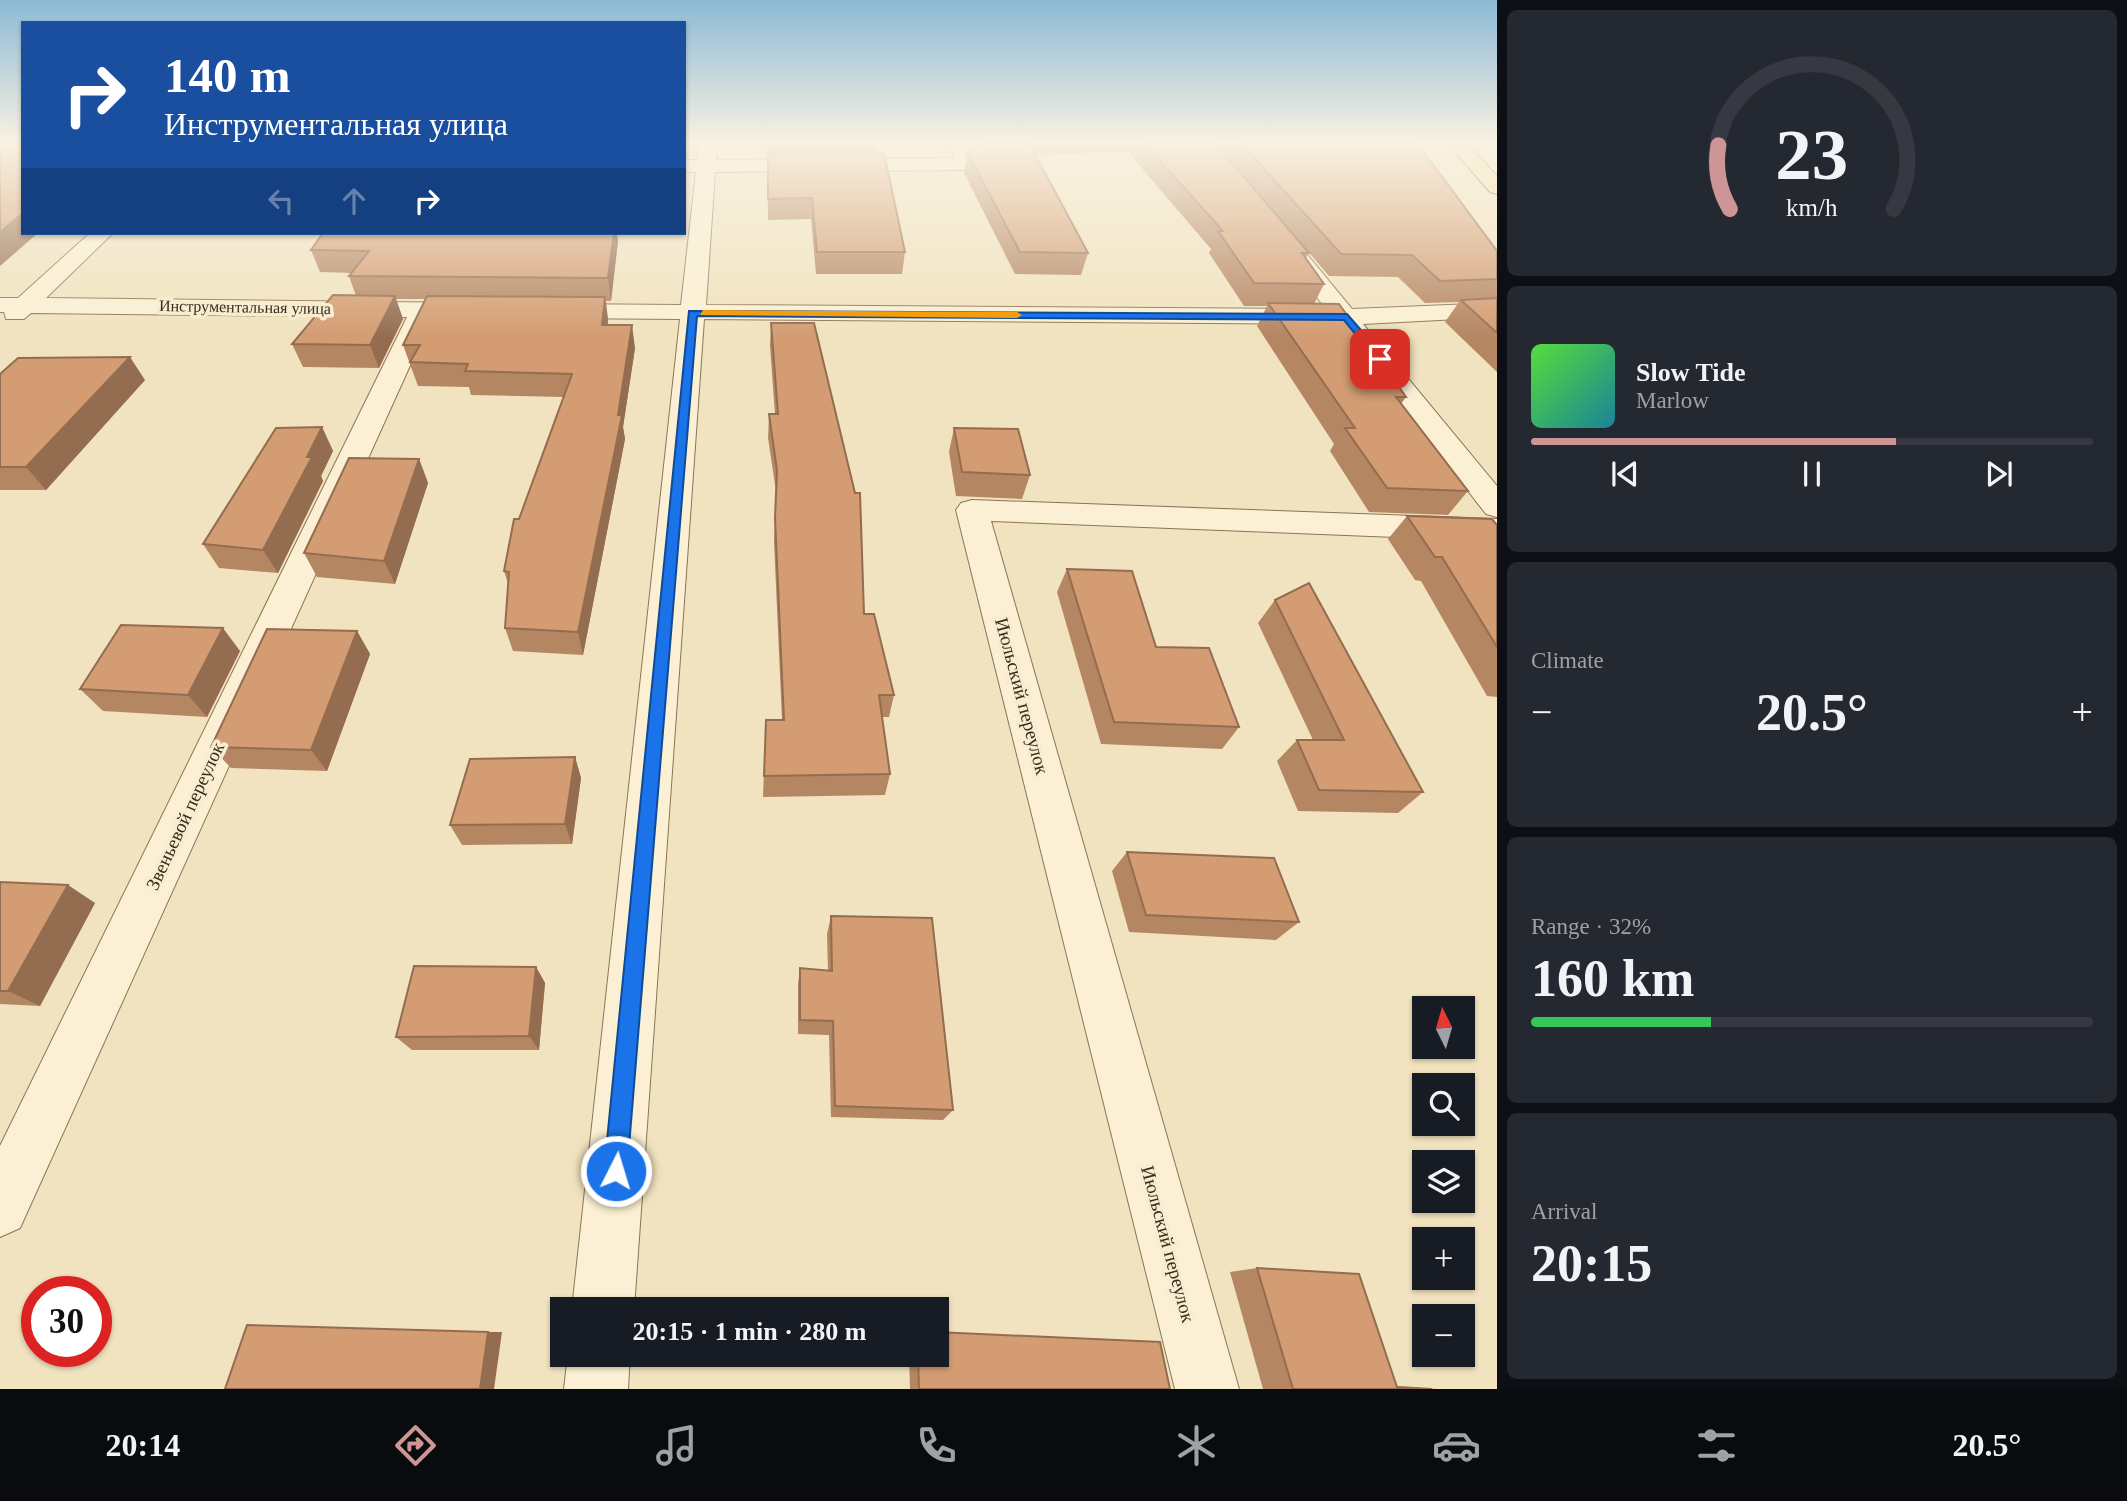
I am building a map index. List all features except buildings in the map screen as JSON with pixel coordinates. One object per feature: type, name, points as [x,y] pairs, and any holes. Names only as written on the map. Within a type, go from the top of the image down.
[{"type":"street","points":[[604,1297],[693,313],[697,208]]},
{"type":"street","points":[[1270,224],[1497,507]]},
{"type":"street","points":[[0,327],[100,235]]},
{"type":"street","name":"Инструментальная улица","points":[[0,305],[504,310]]},
{"type":"street","name":"Звеньевой переулок","points":[[0,1208],[423,309]]},
{"type":"street","points":[[531,310],[1347,317],[1497,310]]},
{"type":"street","name":"Июльский переулок","points":[[1207,1389],[972,510],[1497,530]]},
{"type":"street","points":[[596,1389],[598,1367]]},
{"type":"slow traffic","points":[[703,313],[1017,315]]},
{"type":"route","points":[[616,1171],[693,313],[1347,317],[1380,359]]}]
